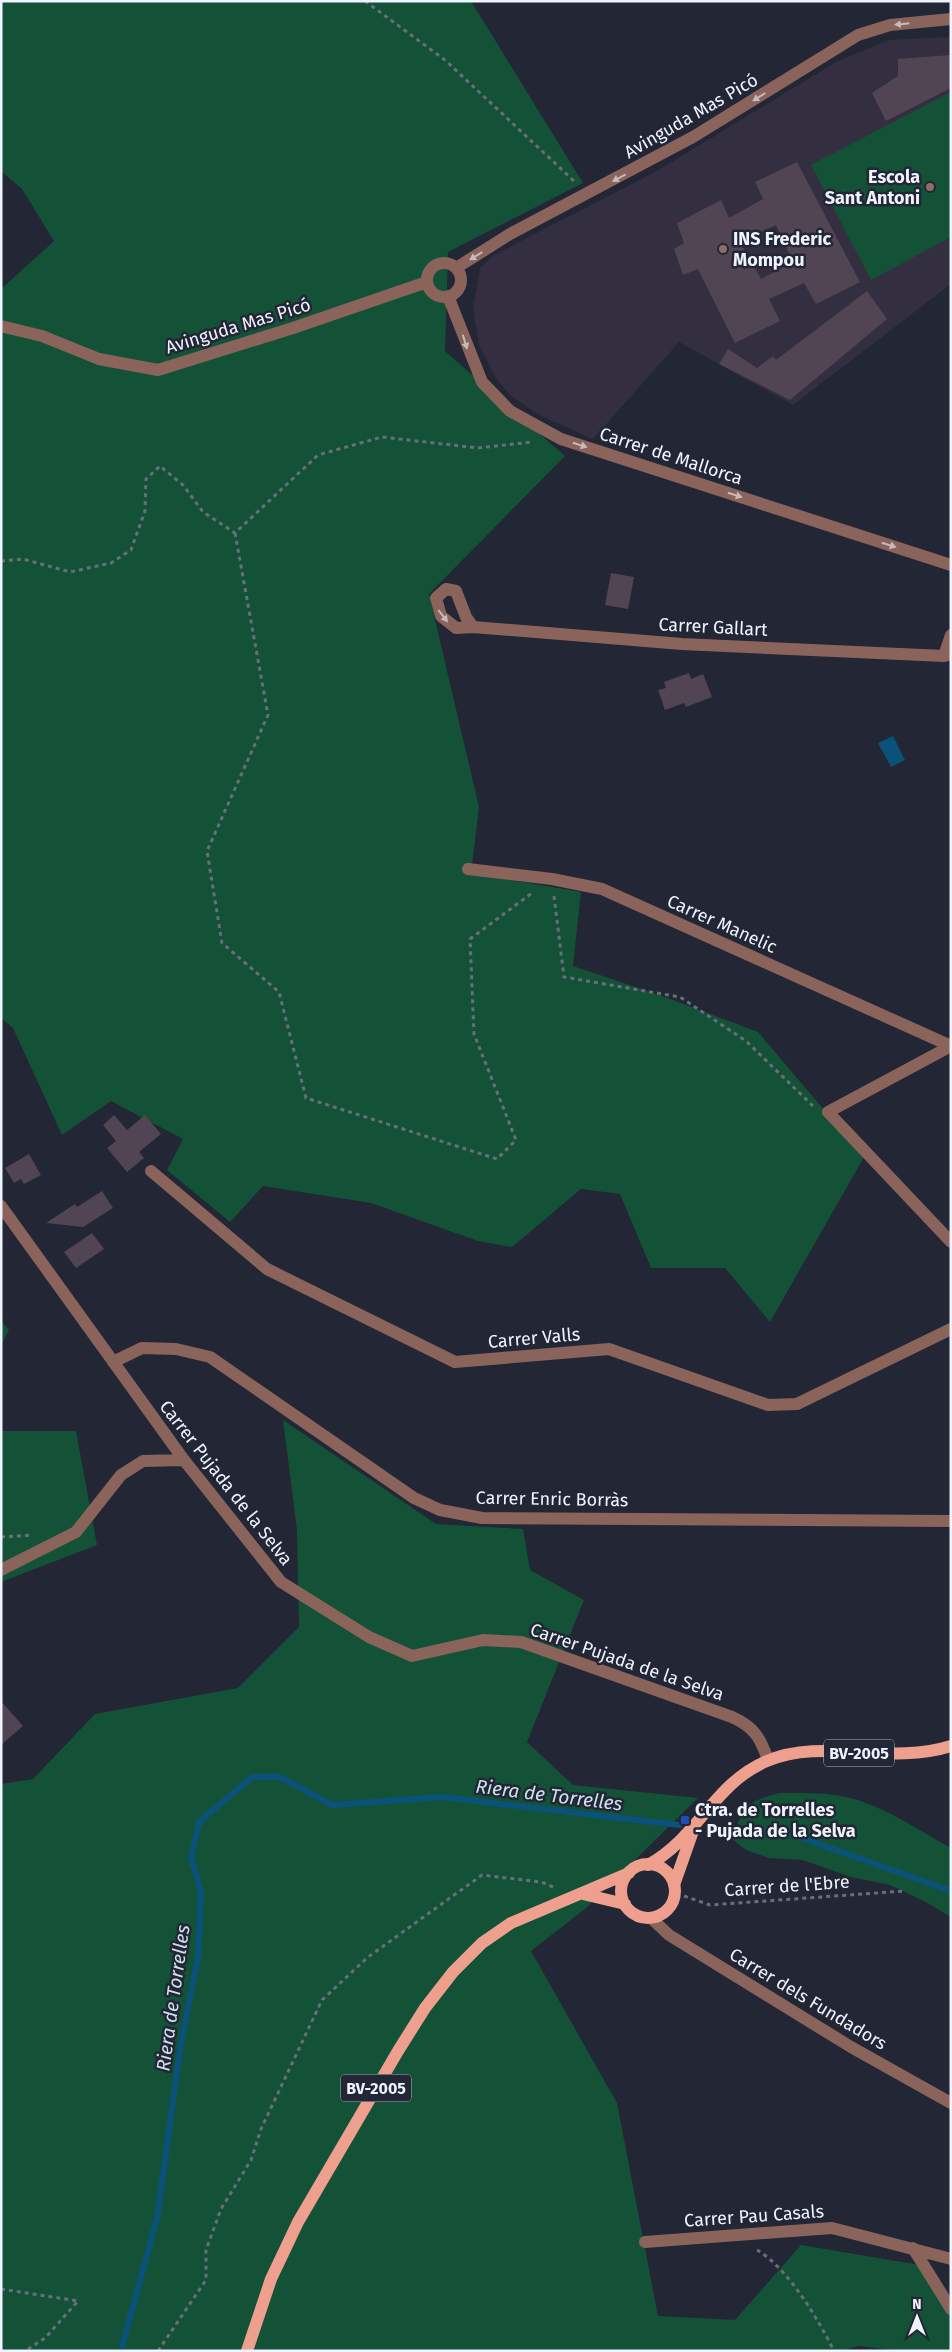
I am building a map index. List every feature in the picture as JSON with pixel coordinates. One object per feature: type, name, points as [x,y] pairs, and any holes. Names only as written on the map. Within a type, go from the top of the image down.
[{"type":"main road","name":"BV-2005","points":[[247,2351],[271,2279],[298,2222],[425,2008],[453,1972],[482,1943],[511,1923],[543,1908],[578,1896],[629,1873],[635,1868],[648,1865],[663,1856],[695,1828],[717,1798],[736,1779],[751,1768],[768,1760],[797,1751],[890,1755],[931,1752],[951,1746]]},
{"type":"main road","name":"BV-2005","points":[[651,1918],[667,1910],[695,1828]]},
{"type":"main road","points":[[648,1865],[664,1870],[671,1878],[674,1889]]},
{"type":"main road","points":[[624,1904],[622,1888],[629,1873]]},
{"type":"main road","points":[[578,1896],[624,1904],[638,1916],[651,1918]]},
{"type":"street","name":"Avinguda Mas Picó","points":[[456,268],[510,234],[693,137],[858,35],[890,26],[951,19]]},
{"type":"street","points":[[448,264],[456,268],[460,276],[460,284],[456,291],[448,296],[434,294],[427,282],[429,272],[435,266],[448,264]]},
{"type":"street","name":"Avinguda Mas Picó","points":[[1,326],[42,336],[98,359],[158,370],[293,328],[427,282]]},
{"type":"street","name":"Carrer de Mallorca","points":[[448,296],[482,382],[510,411],[561,438],[951,565]]},
{"type":"street","name":"Carrer Gallart","points":[[473,627],[682,644],[947,655]]},
{"type":"street","points":[[947,655],[951,634]]},
{"type":"street","name":"Carrer Manelic","points":[[468,868],[552,879],[602,889],[951,1046]]},
{"type":"street","points":[[951,1046],[828,1112],[951,1242]]},
{"type":"street","name":"Carrer Valls","points":[[151,1171],[267,1269],[455,1362],[609,1349],[768,1405],[797,1404],[951,1329]]},
{"type":"street","name":"Carrer Pujada de la Selva","points":[[1,1206],[184,1460],[281,1582],[368,1637],[412,1656],[483,1640],[521,1642],[748,1724],[758,1736],[768,1760]]},
{"type":"street","name":"Carrer Enric Borràs","points":[[113,1362],[142,1348],[176,1349],[210,1357],[414,1498],[440,1510],[482,1518],[951,1521]]},
{"type":"street","points":[[1,1570],[76,1532],[121,1475],[143,1462],[184,1460]]},
{"type":"street","name":"Carrer dels Fundadors","points":[[651,1918],[669,1935],[843,2042],[951,2103]]},
{"type":"street","name":"Carrer Pau Casals","points":[[645,2242],[832,2228],[951,2259]]},
{"type":"street","points":[[913,2248],[951,2309]]},
{"type":"path","points":[[365,1],[445,60],[588,194]]},
{"type":"path","points":[[234,533],[318,455],[382,437],[478,448],[533,442]]},
{"type":"path","points":[[1,561],[23,559],[70,572],[111,562],[131,550],[145,511],[146,479],[160,466],[183,485],[203,512],[234,533],[268,714],[206,851],[222,943],[279,992],[306,1098],[496,1159],[516,1140],[474,1034],[470,939],[552,879],[564,977],[680,996],[746,1041],[814,1107],[828,1112]]},
{"type":"path","points":[[158,2351],[206,2280],[206,2250],[221,2209],[251,2160],[261,2128],[322,2000],[368,1957],[482,1876],[541,1882],[578,1896]]},
{"type":"path","name":"Carrer de l'Ebre","points":[[674,1889],[710,1905],[904,1891]]},
{"type":"path","points":[[756,2249],[769,2256],[815,2315],[834,2351]]},
{"type":"path","points":[[1,2289],[78,2302],[45,2338],[26,2351]]},
{"type":"shaded area","name":"INS Frederic Mompou","points":[[951,37],[951,284],[793,405],[679,342],[593,439],[539,415],[510,395],[495,377],[479,345],[473,308],[480,268],[494,255],[657,171],[836,62],[888,40]]},
{"type":"green space","points":[[1,1],[471,1],[583,183],[448,252],[445,351],[565,456],[429,594],[479,807],[471,873],[581,892],[573,966],[662,996],[758,1032],[864,1157],[770,1322],[725,1268],[651,1268],[620,1194],[581,1189],[512,1247],[478,1241],[371,1203],[263,1186],[230,1222],[167,1170],[183,1139],[111,1101],[62,1135],[13,1028],[1,1018],[1,289],[54,241],[22,189],[1,171]]},
{"type":"green space","points":[[949,93],[951,96],[951,237],[871,280],[811,165]]},
{"type":"green space","points":[[1,1320],[9,1330],[1,1345]]},
{"type":"green space","points":[[283,1420],[436,1524],[523,1529],[530,1570],[584,1600],[527,1742],[573,1785],[698,1798],[586,1908],[531,1951],[617,2103],[658,2316],[735,2320],[801,2245],[926,2266],[951,2314],[951,2351],[900,2351],[858,2346],[842,2351],[1,2351],[1,1784],[33,1779],[95,1714],[238,1688],[299,1627],[297,1530]]},
{"type":"green space","points":[[1,1431],[76,1431],[97,1545],[1,1582]]},
{"type":"green space","points":[[780,1793],[815,1793],[850,1798],[863,1802],[889,1813],[951,1848],[951,1917],[926,1902],[890,1885],[851,1877],[803,1860],[769,1858],[746,1850],[732,1839],[739,1819],[747,1807],[760,1799]]},
{"type":"water","points":[[893,736],[905,760],[891,767],[878,743]]},
{"type":"building","points":[[951,55],[951,88],[886,121],[872,93],[898,76],[898,59]]},
{"type":"building","points":[[797,162],[860,282],[816,304],[804,283],[769,299],[780,321],[735,343],[698,269],[683,275],[674,249],[684,243],[677,223],[721,200],[729,218],[763,199],[755,182]],"holes":[[[776,225],[793,262],[761,279],[740,242]]]},
{"type":"building","points":[[867,291],[887,319],[790,400],[719,364],[728,349],[757,368],[773,356],[776,360]]},
{"type":"building","points":[[611,573],[634,577],[628,609],[605,605]]},
{"type":"building","points":[[689,673],[691,679],[703,674],[712,697],[686,707],[684,703],[665,710],[658,690],[666,688],[664,682]]},
{"type":"building","points":[[114,1115],[127,1130],[145,1115],[161,1134],[139,1152],[144,1158],[127,1172],[107,1148],[116,1141],[103,1125]]},
{"type":"building","points":[[29,1154],[41,1175],[24,1184],[21,1179],[14,1183],[5,1168]]},
{"type":"building","points":[[102,1191],[113,1208],[83,1227],[46,1223],[75,1204],[77,1207]]},
{"type":"building","points":[[92,1233],[104,1249],[76,1268],[64,1252]]},
{"type":"building","points":[[1,1701],[23,1726],[1,1745]]},
{"type":"waterway","name":"Riera de Torrelles","points":[[121,2351],[157,2218],[181,2043],[198,1957],[201,1891],[191,1858],[199,1822],[252,1777],[280,1777],[332,1805],[442,1797],[680,1825]]},
{"type":"waterway","name":"Riera de Torrelles","points":[[718,1828],[788,1833],[951,1891]]},
{"type":"place","name":"Escola Sant Antoni","points":[[930,187]]},
{"type":"place","name":"INS Frederic Mompou","points":[[723,249]]},
{"type":"place","name":"Ctra. de Torrelles - Pujada de la Selva","points":[[685,1820]]}]
